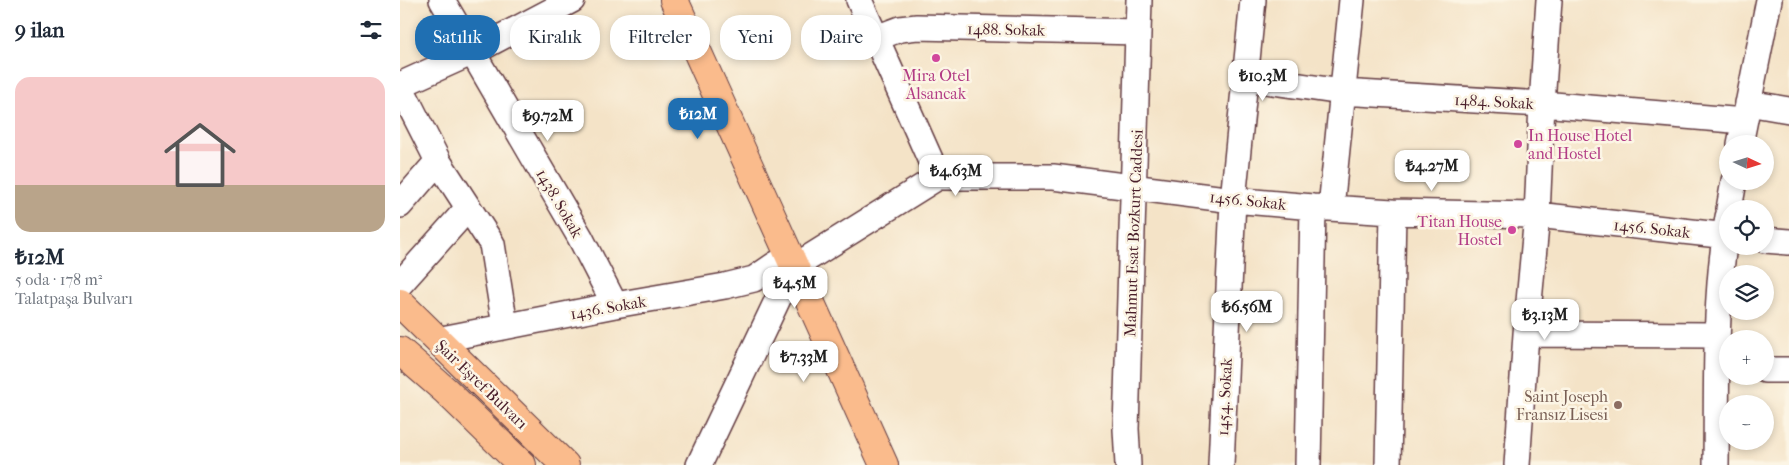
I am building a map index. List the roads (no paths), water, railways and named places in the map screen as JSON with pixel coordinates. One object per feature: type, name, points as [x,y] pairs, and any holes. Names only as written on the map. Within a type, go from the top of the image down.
[{"type":"main road","points":[[654,0],[785,272],[835,354],[884,465]]},
{"type":"main road","points":[[674,0],[863,465]]},
{"type":"main road","name":"Şair Eşref Bulvarı","points":[[400,303],[565,465]]},
{"type":"main road","name":"Şair Eşref Bulvarı","points":[[400,351],[446,391],[522,465]]},
{"type":"street","name":"1438. Sokak","points":[[442,0],[451,15]]},
{"type":"street","points":[[500,38],[572,0]]},
{"type":"street","points":[[859,0],[866,15]]},
{"type":"street","name":"Mahmut Esat Bozkurt Caddesi","points":[[1128,465],[1126,429],[1139,0]]},
{"type":"street","name":"1454. Sokak","points":[[1220,465],[1233,200],[1253,0]]},
{"type":"street","points":[[1308,465],[1322,207],[1342,92],[1352,0]]},
{"type":"street","points":[[1517,465],[1537,215],[1549,0]]},
{"type":"street","points":[[1744,123],[1769,0]]},
{"type":"street","name":"1488. Sokak","points":[[881,36],[900,29],[917,27],[1138,32]]},
{"type":"street","points":[[700,465],[770,316],[785,272],[938,177],[881,49]]},
{"type":"street","points":[[455,60],[400,85],[438,161],[492,244],[505,326]]},
{"type":"street","name":"1438. Sokak","points":[[478,60],[575,229],[615,305]]},
{"type":"street","name":"1484. Sokak","points":[[1245,78],[1342,92],[1542,104],[1744,123],[1789,110]]},
{"type":"street","points":[[400,205],[438,161]]},
{"type":"street","name":"1456. Sokak","points":[[938,177],[1053,176],[1233,200],[1393,212],[1537,215],[1719,229]]},
{"type":"street","points":[[400,284],[468,208]]},
{"type":"street","points":[[1388,465],[1393,212]]},
{"type":"street","points":[[1774,241],[1789,242]]},
{"type":"street","points":[[1719,352],[1716,335],[1724,255]]},
{"type":"street","name":"1436. Sokak","points":[[437,340],[615,305],[725,286],[785,272]]},
{"type":"street","points":[[744,281],[770,316]]},
{"type":"street","points":[[1526,334],[1716,335]]},
{"type":"street","points":[[1774,370],[1789,370]]},
{"type":"street","points":[[1716,465],[1721,385]]},
{"type":"place","name":"Mira Otel Alsancak","points":[[936,58]]},
{"type":"place","name":"In House Hotel and Hostel","points":[[1518,144]]},
{"type":"place","name":"Titan House Hostel","points":[[1512,230]]},
{"type":"place","name":"Saint Joseph Fransız Lisesi","points":[[1618,405]]}]
